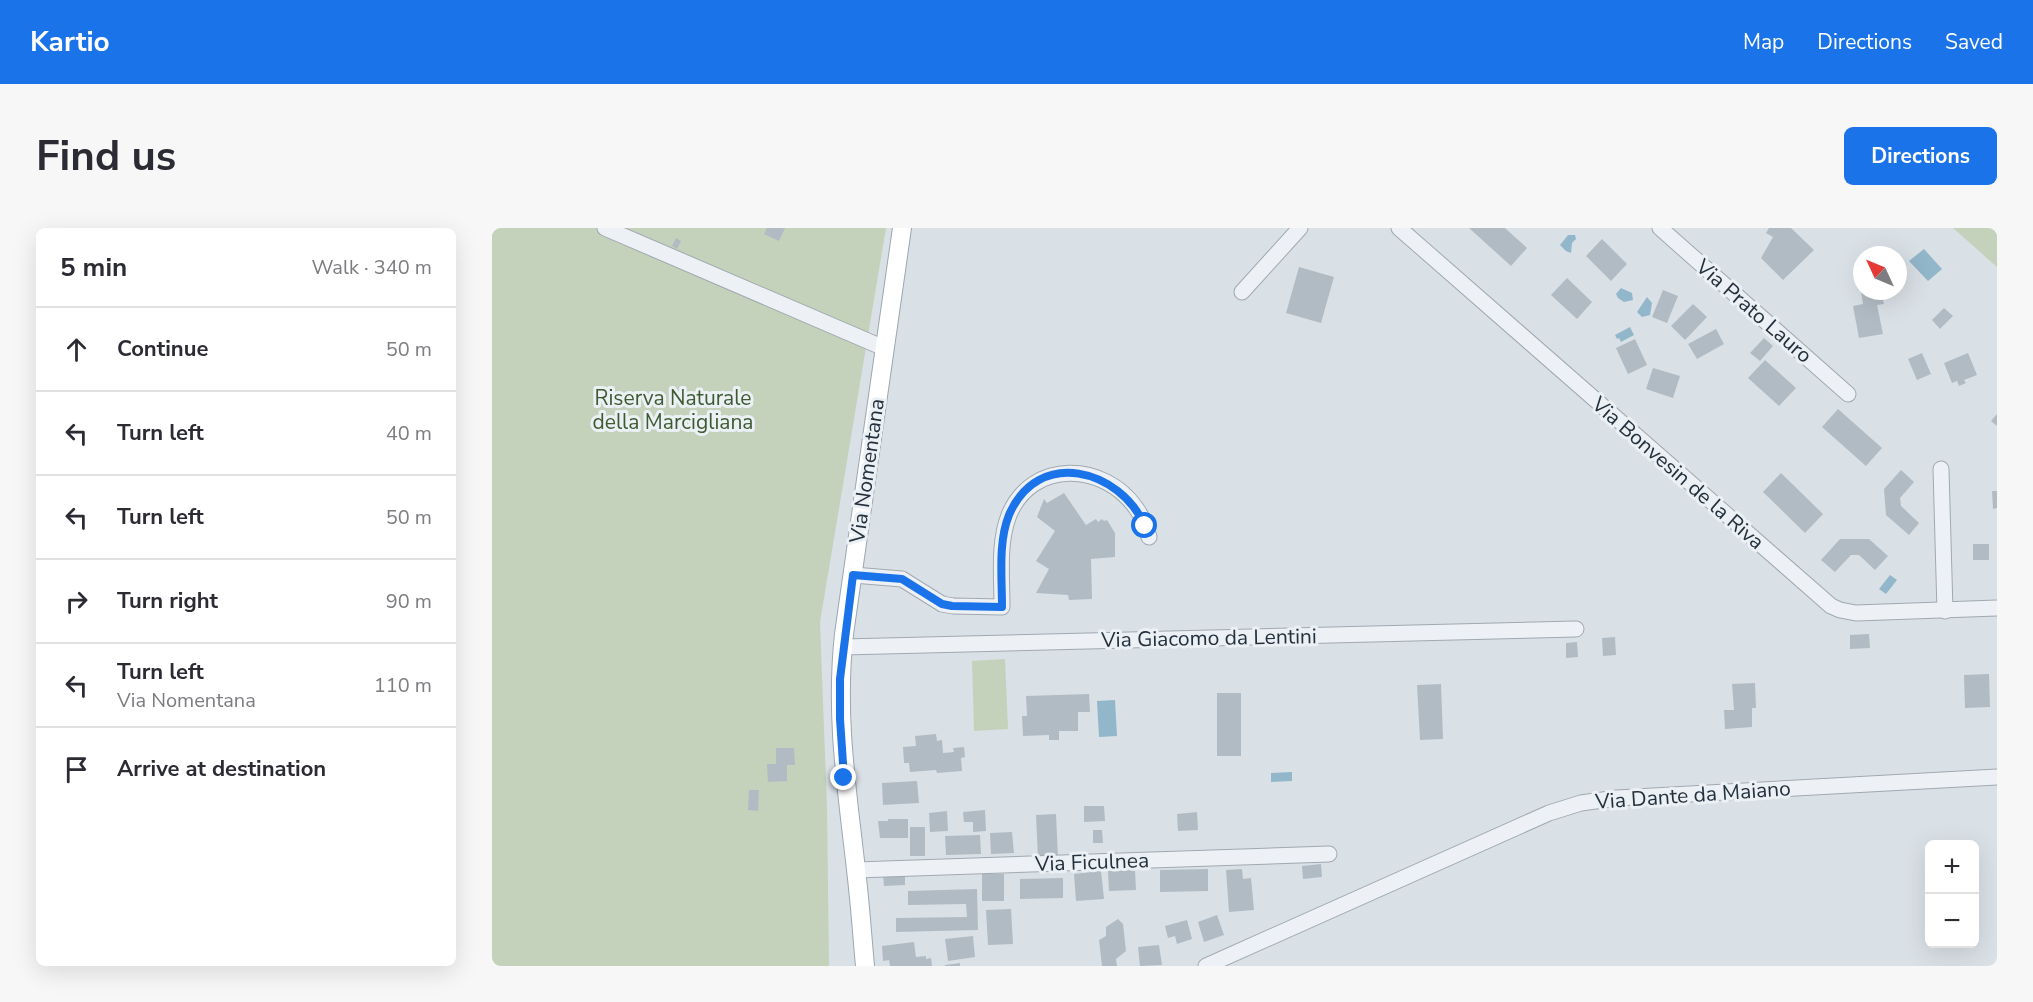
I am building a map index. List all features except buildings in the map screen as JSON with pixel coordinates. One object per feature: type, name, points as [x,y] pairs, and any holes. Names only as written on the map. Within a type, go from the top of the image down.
[{"type":"main road","name":"Via Nomentana","points":[[865,966],[841,738],[840,687],[843,647],[902,228]]},
{"type":"street","points":[[605,228],[884,348]]},
{"type":"street","points":[[1242,291],[1300,228]]},
{"type":"street","name":"Via Bonvesin de la Riva","points":[[1399,228],[1831,606],[1856,613],[1997,609]]},
{"type":"street","name":"Via Prato Lauro","points":[[1660,228],[1848,394]]},
{"type":"street","points":[[1941,469],[1945,610]]},
{"type":"street","points":[[853,575],[902,579],[942,604],[1002,607],[1002,548],[1010,514],[1028,489],[1040,480],[1068,472],[1094,477],[1111,484],[1123,493],[1137,508],[1149,537]]},
{"type":"street","name":"Via Giacomo da Lentini","points":[[843,647],[1576,628]]},
{"type":"street","name":"Via Dante da Maiano","points":[[1206,966],[1549,813],[1575,804],[1617,798],[1997,777]]},
{"type":"street","name":"Via Ficulnea","points":[[856,870],[1329,854]]},
{"type":"green space","name":"Riserva Naturale della Marcigliana","points":[[492,228],[886,228],[820,622],[827,807],[829,966],[492,966]]},
{"type":"green space","points":[[1953,228],[1997,228],[1997,267]]},
{"type":"green space","points":[[1005,659],[1008,729],[974,731],[972,661]]},
{"type":"water","points":[[1568,235],[1575,235],[1576,239],[1572,243],[1571,253],[1560,245]]},
{"type":"water","points":[[1924,249],[1942,269],[1928,281],[1909,261]]},
{"type":"water","points":[[1621,288],[1632,293],[1633,300],[1624,302],[1618,298],[1616,294]]},
{"type":"water","points":[[1647,297],[1652,303],[1650,315],[1642,317],[1637,312]]},
{"type":"water","points":[[1630,327],[1634,335],[1621,342],[1619,338],[1617,339],[1615,335]]},
{"type":"water","points":[[1890,575],[1897,580],[1886,594],[1879,589]]},
{"type":"water","points":[[1115,700],[1117,736],[1099,737],[1097,701]]},
{"type":"water","points":[[1292,772],[1292,781],[1271,782],[1271,773]]},
{"type":"route","points":[[844,778],[840,679],[853,575],[902,579],[942,604],[1002,607],[1002,548],[1010,514],[1028,489],[1040,480],[1068,472],[1081,473],[1111,484],[1137,508],[1145,526]]}]
